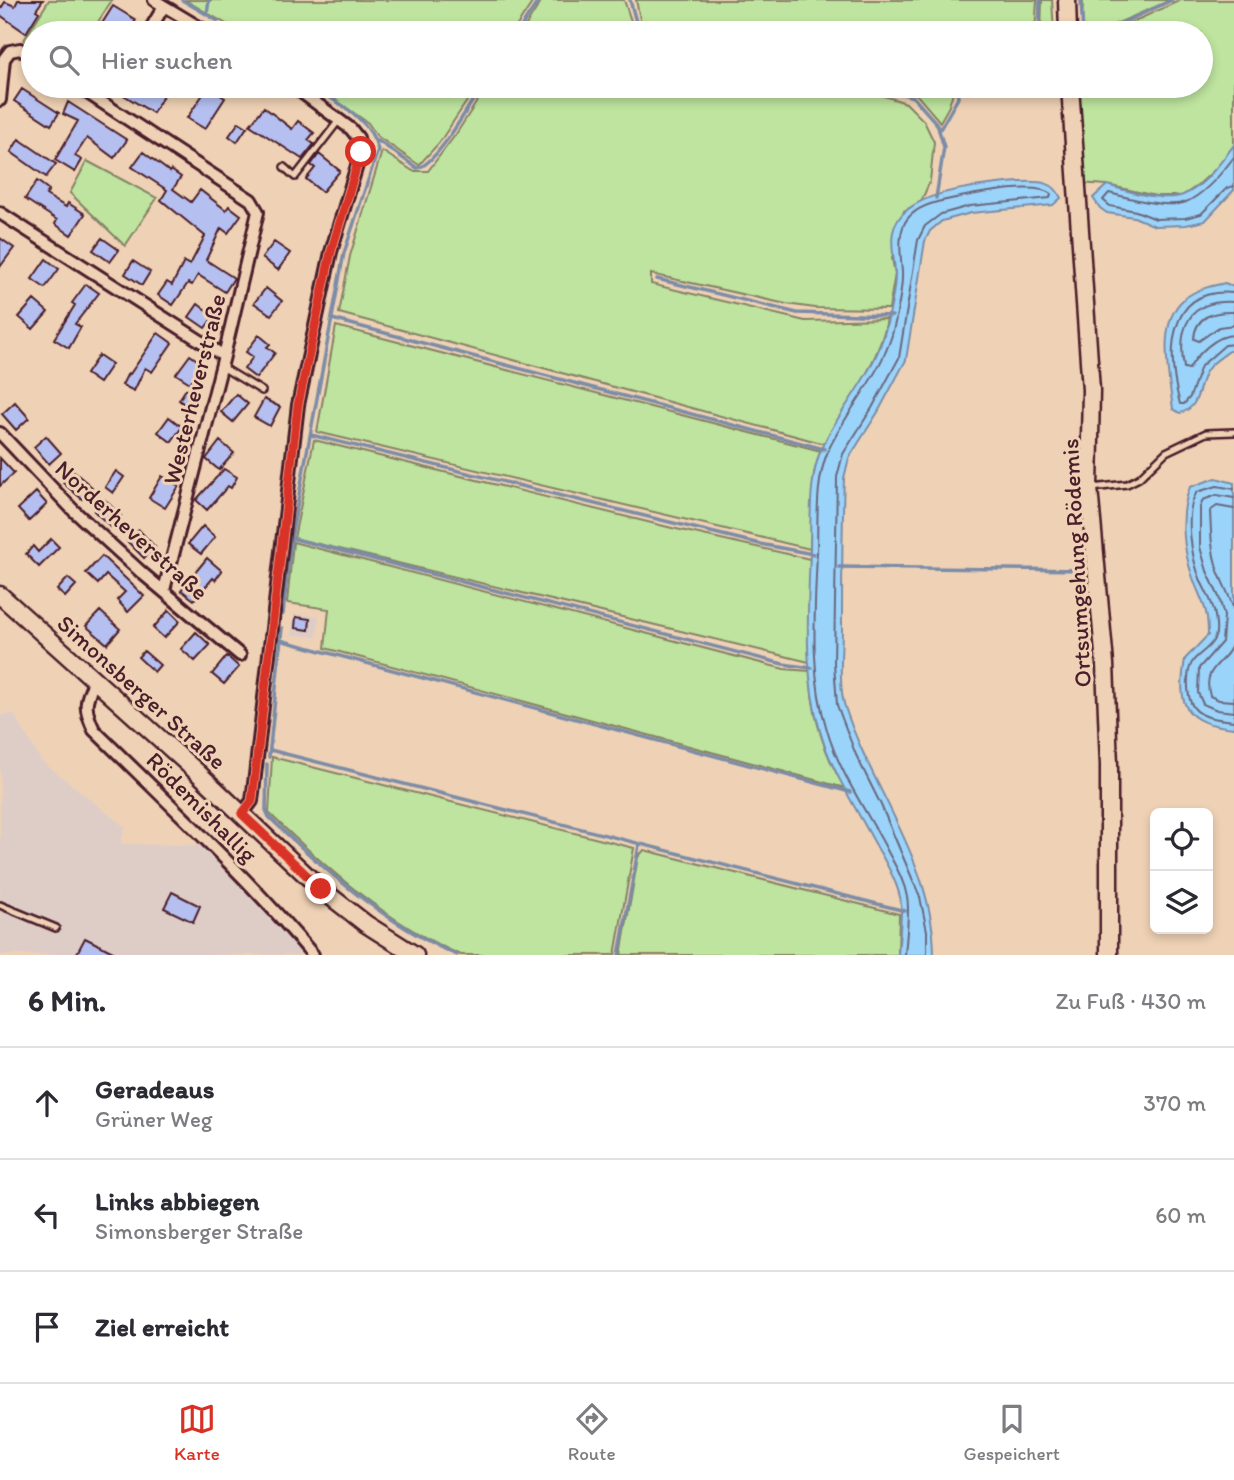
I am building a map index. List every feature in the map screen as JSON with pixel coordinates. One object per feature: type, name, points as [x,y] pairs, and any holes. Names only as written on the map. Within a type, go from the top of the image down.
[{"type":"main road","points":[[1067,0],[1068,21]]},
{"type":"main road","name":"Ortsumgehung Rödemis","points":[[1071,98],[1091,390],[1089,488],[1105,664],[1109,955]]},
{"type":"main road","name":"Simonsberger Straße","points":[[0,595],[321,889],[366,924],[415,955]]},
{"type":"street","points":[[152,21],[159,3],[189,21]]},
{"type":"street","points":[[0,100],[4,59],[10,51],[21,50]]},
{"type":"street","name":"Westerheverstraße","points":[[95,98],[251,200],[258,212],[164,590]]},
{"type":"street","points":[[242,814],[252,801],[298,405],[331,252],[361,152],[358,138],[340,119],[310,98]]},
{"type":"street","points":[[0,213],[223,361]]},
{"type":"street","name":"Norderheverstraße","points":[[0,433],[74,511],[142,573],[240,655]]},
{"type":"street","name":"Rödemishallig","points":[[95,681],[86,697],[87,716],[94,730],[275,909],[313,955]]},
{"type":"lane","points":[[284,167],[295,177],[340,119]]},
{"type":"lane","points":[[223,361],[262,391]]},
{"type":"lane","points":[[1089,488],[1126,484],[1139,478],[1166,452],[1206,433],[1234,432]]},
{"type":"lane","points":[[0,905],[56,928]]},
{"type":"shaded area","points":[[294,614],[319,616],[317,637],[291,635]]},
{"type":"shaded area","points":[[14,714],[41,760],[125,827],[121,844],[208,845],[308,955],[0,955],[0,715]]},
{"type":"green space","points":[[49,0],[112,0],[99,21],[36,21]]},
{"type":"green space","points":[[185,0],[534,0],[520,21],[221,21]]},
{"type":"green space","points":[[542,0],[624,0],[631,21],[529,21]]},
{"type":"green space","points":[[636,0],[1037,0],[1036,21],[640,19]]},
{"type":"green space","points":[[1042,0],[1052,0],[1053,21],[1041,21]]},
{"type":"green space","points":[[1083,0],[1171,0],[1123,21],[1082,21]]},
{"type":"green space","points":[[1181,0],[1234,0],[1234,145],[1220,165],[1182,196],[1156,196],[1107,185],[1080,183],[1075,98],[1213,98],[1213,21],[1135,21]]},
{"type":"green space","points":[[333,98],[469,98],[439,143],[419,165],[377,136],[368,123]]},
{"type":"green space","points":[[479,98],[890,98],[906,103],[924,121],[934,142],[930,181],[921,202],[904,211],[892,258],[895,274],[889,309],[815,308],[786,304],[651,274],[651,284],[805,321],[887,319],[870,367],[825,444],[339,313],[350,256],[382,151],[413,171],[428,171]]},
{"type":"green space","points":[[920,98],[951,98],[940,122]]},
{"type":"green space","points":[[87,161],[157,198],[125,246],[70,193]]},
{"type":"green space","points":[[336,326],[821,451],[814,473],[810,549],[317,432]]},
{"type":"green space","points":[[314,440],[810,559],[809,662],[294,538]]},
{"type":"green space","points":[[293,542],[784,669],[810,671],[820,732],[845,788],[325,648],[329,609],[287,603]]},
{"type":"green space","points":[[272,757],[634,848],[615,955],[461,955],[408,927],[359,893],[269,813]]},
{"type":"green space","points":[[644,850],[899,914],[898,955],[621,955],[638,857]]},
{"type":"water","points":[[1234,145],[1234,190],[1205,221],[1155,226],[1134,217],[1107,213],[1093,198],[1107,185],[1156,196],[1183,195],[1205,180]]},
{"type":"water","points":[[1018,182],[1049,185],[1054,187],[1061,198],[1053,205],[971,213],[942,221],[930,231],[925,241],[906,360],[849,458],[844,478],[841,667],[843,698],[870,768],[913,858],[931,922],[934,955],[898,955],[901,909],[894,878],[831,762],[820,731],[811,687],[808,619],[814,472],[829,433],[880,347],[893,295],[895,274],[892,237],[899,218],[911,207],[946,192]]},
{"type":"water","points":[[1225,283],[1234,287],[1234,351],[1229,351],[1209,367],[1192,406],[1180,413],[1173,409],[1167,366],[1170,321],[1175,309],[1184,299],[1204,288]]},
{"type":"water","points":[[1216,478],[1234,483],[1234,728],[1217,726],[1194,717],[1184,701],[1182,689],[1185,659],[1208,635],[1206,611],[1187,556],[1184,509],[1190,487]]},
{"type":"building","points":[[18,0],[43,0],[36,10],[39,12],[33,21],[21,21],[21,30],[0,15],[5,2],[15,6]]},
{"type":"building","points":[[113,6],[136,20],[135,21],[104,21]]},
{"type":"building","points":[[21,90],[21,98],[36,98],[59,113],[51,125],[14,101]]},
{"type":"building","points":[[129,98],[162,98],[153,113]]},
{"type":"building","points":[[201,98],[225,98],[205,129],[187,118]]},
{"type":"building","points":[[68,102],[127,140],[114,158],[87,138],[75,156],[82,160],[75,172],[55,160],[78,121],[63,114]]},
{"type":"building","points":[[264,107],[292,129],[298,121],[314,133],[308,140],[314,144],[302,159],[250,125]]},
{"type":"building","points":[[239,122],[247,127],[237,142],[229,136]]},
{"type":"building","points":[[19,139],[56,164],[46,177],[11,152]]},
{"type":"building","points":[[143,152],[181,177],[173,189],[191,202],[200,190],[226,210],[229,206],[241,215],[228,233],[221,228],[206,260],[234,278],[225,292],[198,275],[192,285],[188,283],[173,305],[158,295],[167,282],[172,285],[184,262],[190,265],[205,236],[161,200],[167,190],[132,167]]},
{"type":"building","points":[[319,154],[340,171],[322,192],[306,179],[315,168],[311,165]]},
{"type":"building","points":[[37,181],[49,190],[46,195],[66,207],[68,203],[85,214],[71,235],[55,224],[57,220],[25,199]]},
{"type":"building","points":[[0,238],[14,248],[0,267]]},
{"type":"building","points":[[102,238],[119,250],[110,262],[93,250]]},
{"type":"building","points":[[274,242],[290,253],[278,270],[262,258]]},
{"type":"building","points":[[46,259],[59,269],[45,288],[32,279]]},
{"type":"building","points":[[133,261],[150,272],[142,285],[125,274]]},
{"type":"building","points":[[86,284],[99,293],[75,324],[81,327],[69,348],[54,339],[75,305],[72,303]]},
{"type":"building","points":[[266,288],[282,301],[271,315],[254,303]]},
{"type":"building","points":[[34,300],[48,312],[33,329],[19,317]]},
{"type":"building","points":[[198,304],[214,316],[205,328],[189,317]]},
{"type":"building","points":[[158,333],[172,343],[152,372],[145,368],[134,391],[122,385],[128,373],[130,374]]},
{"type":"building","points":[[259,335],[270,344],[267,347],[275,353],[256,378],[244,369],[253,357],[246,352]]},
{"type":"building","points":[[99,355],[112,364],[99,383],[86,374]]},
{"type":"building","points":[[190,355],[203,364],[190,383],[176,374]]},
{"type":"building","points":[[186,389],[196,397],[189,408],[179,400]]},
{"type":"building","points":[[236,394],[248,404],[233,422],[221,412]]},
{"type":"building","points":[[264,399],[280,407],[270,426],[254,417]]},
{"type":"building","points":[[15,402],[29,418],[16,430],[2,414]]},
{"type":"building","points":[[169,417],[182,427],[171,442],[158,432]]},
{"type":"building","points":[[46,436],[61,453],[49,464],[34,447]]},
{"type":"building","points":[[220,441],[234,453],[219,470],[206,459]]},
{"type":"building","points":[[0,458],[14,473],[0,486]]},
{"type":"building","points":[[224,469],[237,477],[231,488],[228,486],[207,510],[196,500]]},
{"type":"building","points":[[73,471],[92,487],[82,499],[63,483]]},
{"type":"building","points":[[116,471],[124,477],[113,493],[105,487]]},
{"type":"building","points":[[162,476],[179,486],[165,508],[149,498]]},
{"type":"building","points":[[36,492],[47,504],[29,521],[18,509]]},
{"type":"building","points":[[105,500],[121,516],[111,527],[94,511]]},
{"type":"building","points":[[203,526],[215,537],[201,554],[188,544]]},
{"type":"building","points":[[139,530],[155,547],[144,558],[127,541]]},
{"type":"building","points":[[51,539],[59,547],[39,567],[26,554],[33,546],[38,552]]},
{"type":"building","points":[[102,556],[144,596],[128,612],[117,600],[125,592],[106,575],[98,584],[86,573]]},
{"type":"building","points":[[207,558],[222,571],[194,600],[181,590]]},
{"type":"building","points":[[68,578],[76,585],[65,597],[57,590]]},
{"type":"building","points":[[169,610],[180,621],[164,638],[153,628]]},
{"type":"building","points":[[100,611],[120,629],[107,644],[86,626]]},
{"type":"building","points":[[296,617],[310,619],[309,630],[295,628]]},
{"type":"building","points":[[196,632],[210,645],[195,661],[181,649]]},
{"type":"building","points":[[144,651],[160,665],[154,672],[138,657]]},
{"type":"building","points":[[227,656],[239,667],[224,684],[212,674]]},
{"type":"building","points":[[172,892],[200,906],[193,922],[164,908]]},
{"type":"building","points":[[85,938],[119,955],[76,955]]},
{"type":"waterway","points":[[182,0],[218,21]]},
{"type":"waterway","points":[[207,14],[209,0]]},
{"type":"waterway","points":[[525,21],[539,0]]},
{"type":"waterway","points":[[630,0],[636,21]]},
{"type":"waterway","points":[[1039,21],[1040,0]]},
{"type":"waterway","points":[[1081,0],[1082,21]]},
{"type":"waterway","points":[[1127,21],[1172,0]]},
{"type":"waterway","points":[[283,614],[291,538],[344,253],[378,150],[361,120],[331,98]]},
{"type":"waterway","points":[[377,140],[417,168],[425,165],[443,146],[474,98]]},
{"type":"waterway","points":[[914,98],[937,124],[944,147],[936,198]]},
{"type":"waterway","points":[[939,131],[958,98]]},
{"type":"waterway","points":[[657,279],[797,313],[892,316]]},
{"type":"waterway","points":[[332,319],[824,449]]},
{"type":"waterway","points":[[311,435],[760,544],[813,554]]},
{"type":"waterway","points":[[291,538],[783,664],[812,668]]},
{"type":"waterway","points":[[839,567],[1085,570]]},
{"type":"waterway","points":[[269,757],[282,628]]},
{"type":"waterway","points":[[280,640],[850,792]]},
{"type":"waterway","points":[[270,750],[905,911]]},
{"type":"waterway","points":[[267,764],[266,810],[269,817],[312,857],[381,912],[405,928],[457,955]]},
{"type":"waterway","points":[[619,955],[639,845]]},
{"type":"route","points":[[321,889],[242,814],[252,801],[298,405],[331,252],[361,152]]}]
